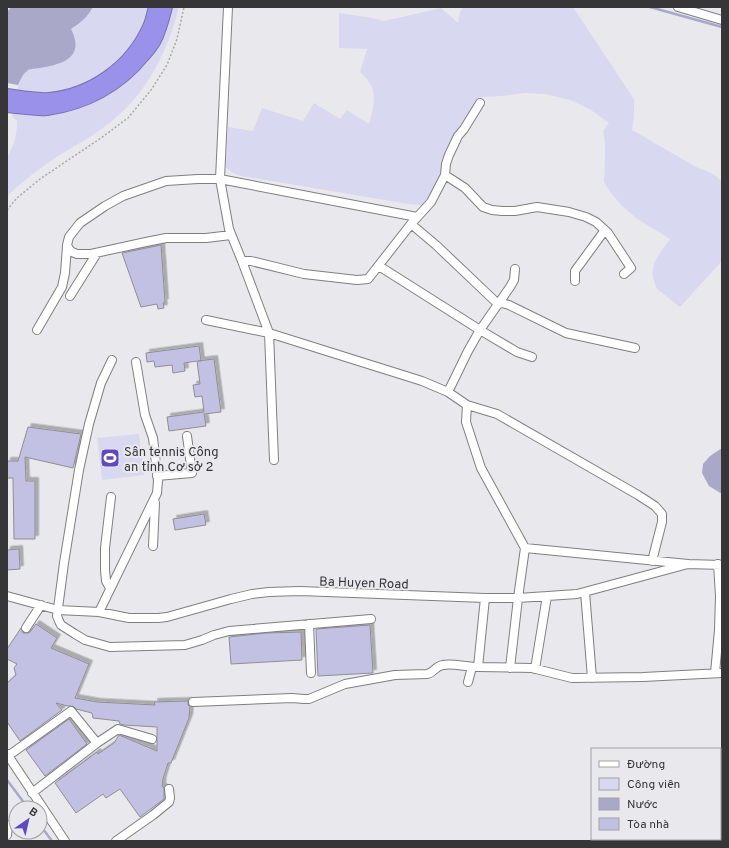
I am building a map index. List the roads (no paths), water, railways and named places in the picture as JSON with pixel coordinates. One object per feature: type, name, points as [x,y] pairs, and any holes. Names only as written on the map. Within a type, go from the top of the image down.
[{"type":"highway","points":[[7,95],[36,99],[49,99],[80,92],[100,82],[116,71],[135,50],[148,28],[155,7]]},
{"type":"highway","points":[[7,106],[45,109],[80,101],[111,86],[133,68],[153,43],[161,26],[166,7]]},
{"type":"street","points":[[228,7],[220,179],[229,229],[269,333],[274,460]]},
{"type":"street","points":[[678,7],[722,20]]},
{"type":"street","points":[[242,261],[251,261],[304,274],[357,280],[368,279],[411,224],[431,202],[445,176],[446,164],[458,136],[464,129],[480,102]]},
{"type":"street","points":[[445,176],[465,188],[483,207],[492,210],[515,211],[537,207],[558,210],[586,217],[596,222],[608,233],[631,268],[624,274]]},
{"type":"street","points":[[37,330],[62,287],[66,268],[67,245],[69,237],[80,223],[123,196],[166,181],[220,179],[417,217]]},
{"type":"street","points":[[411,224],[436,245],[498,304],[502,303],[509,305],[566,333],[635,348]]},
{"type":"street","points":[[575,281],[575,271],[605,230]]},
{"type":"street","points":[[67,245],[72,252],[78,254],[91,254],[166,238],[206,238],[231,235]]},
{"type":"street","points":[[70,296],[97,253]]},
{"type":"street","points":[[379,266],[480,330],[517,352],[532,357]]},
{"type":"street","points":[[448,392],[480,330],[514,280],[515,269]]},
{"type":"street","points":[[206,320],[269,333],[422,381],[448,392],[466,405],[497,414],[655,506],[662,514],[662,522],[652,561]]},
{"type":"street","points":[[112,360],[101,382],[89,424],[64,563],[58,610],[59,621],[68,630],[85,640],[110,647],[186,645],[229,631],[371,619]]},
{"type":"street","points":[[99,612],[157,493],[158,481],[153,438],[145,415],[136,362]]},
{"type":"street","points":[[466,405],[466,422],[481,468],[525,548],[510,668]]},
{"type":"street","points":[[157,476],[192,473],[187,436]]},
{"type":"street","points":[[110,588],[106,582],[105,548],[111,497]]},
{"type":"street","points":[[153,546],[155,498]]},
{"type":"street","points":[[525,548],[688,564]]},
{"type":"street","name":"Ba Huyen Road","points":[[7,596],[58,610],[99,612],[129,618],[158,618],[168,617],[240,596],[269,592],[300,591],[518,598],[577,594],[688,564],[720,565]]},
{"type":"street","points":[[193,702],[292,698],[309,699],[345,684],[387,676],[432,673],[438,666],[444,664],[475,667],[532,668],[572,678],[643,677],[718,673],[720,565]]},
{"type":"street","points":[[585,592],[592,678]]},
{"type":"street","points":[[535,669],[547,596]]},
{"type":"street","points":[[468,682],[475,667],[485,598]]},
{"type":"street","points":[[26,628],[41,605]]},
{"type":"street","points":[[309,624],[311,674]]},
{"type":"street","points":[[65,841],[8,756],[71,712],[97,743]]},
{"type":"street","points":[[32,792],[118,729],[152,739]]},
{"type":"street","points":[[116,841],[169,802],[169,789]]},
{"type":"street","points":[[7,825],[7,835]]},
{"type":"water","points":[[11,7],[93,7],[84,20],[71,29],[75,39],[75,46],[74,53],[70,58],[57,64],[27,71],[23,75],[18,85],[7,83],[7,12]]},
{"type":"water","points":[[722,448],[722,494],[709,486],[702,473],[703,464],[710,456]]},
{"type":"water","points":[[721,818],[722,818],[721,839]]},
{"type":"water","points":[[668,840],[720,840],[717,841],[667,841]]},
{"type":"waterway","points":[[650,7],[722,27]]},
{"type":"waterway","points":[[7,780],[22,800]]},
{"type":"waterway","points":[[48,836],[52,841]]},
{"type":"place","name":"Sân tennis Công an tỉnh Cơ sở 2","points":[[110,458]]}]
